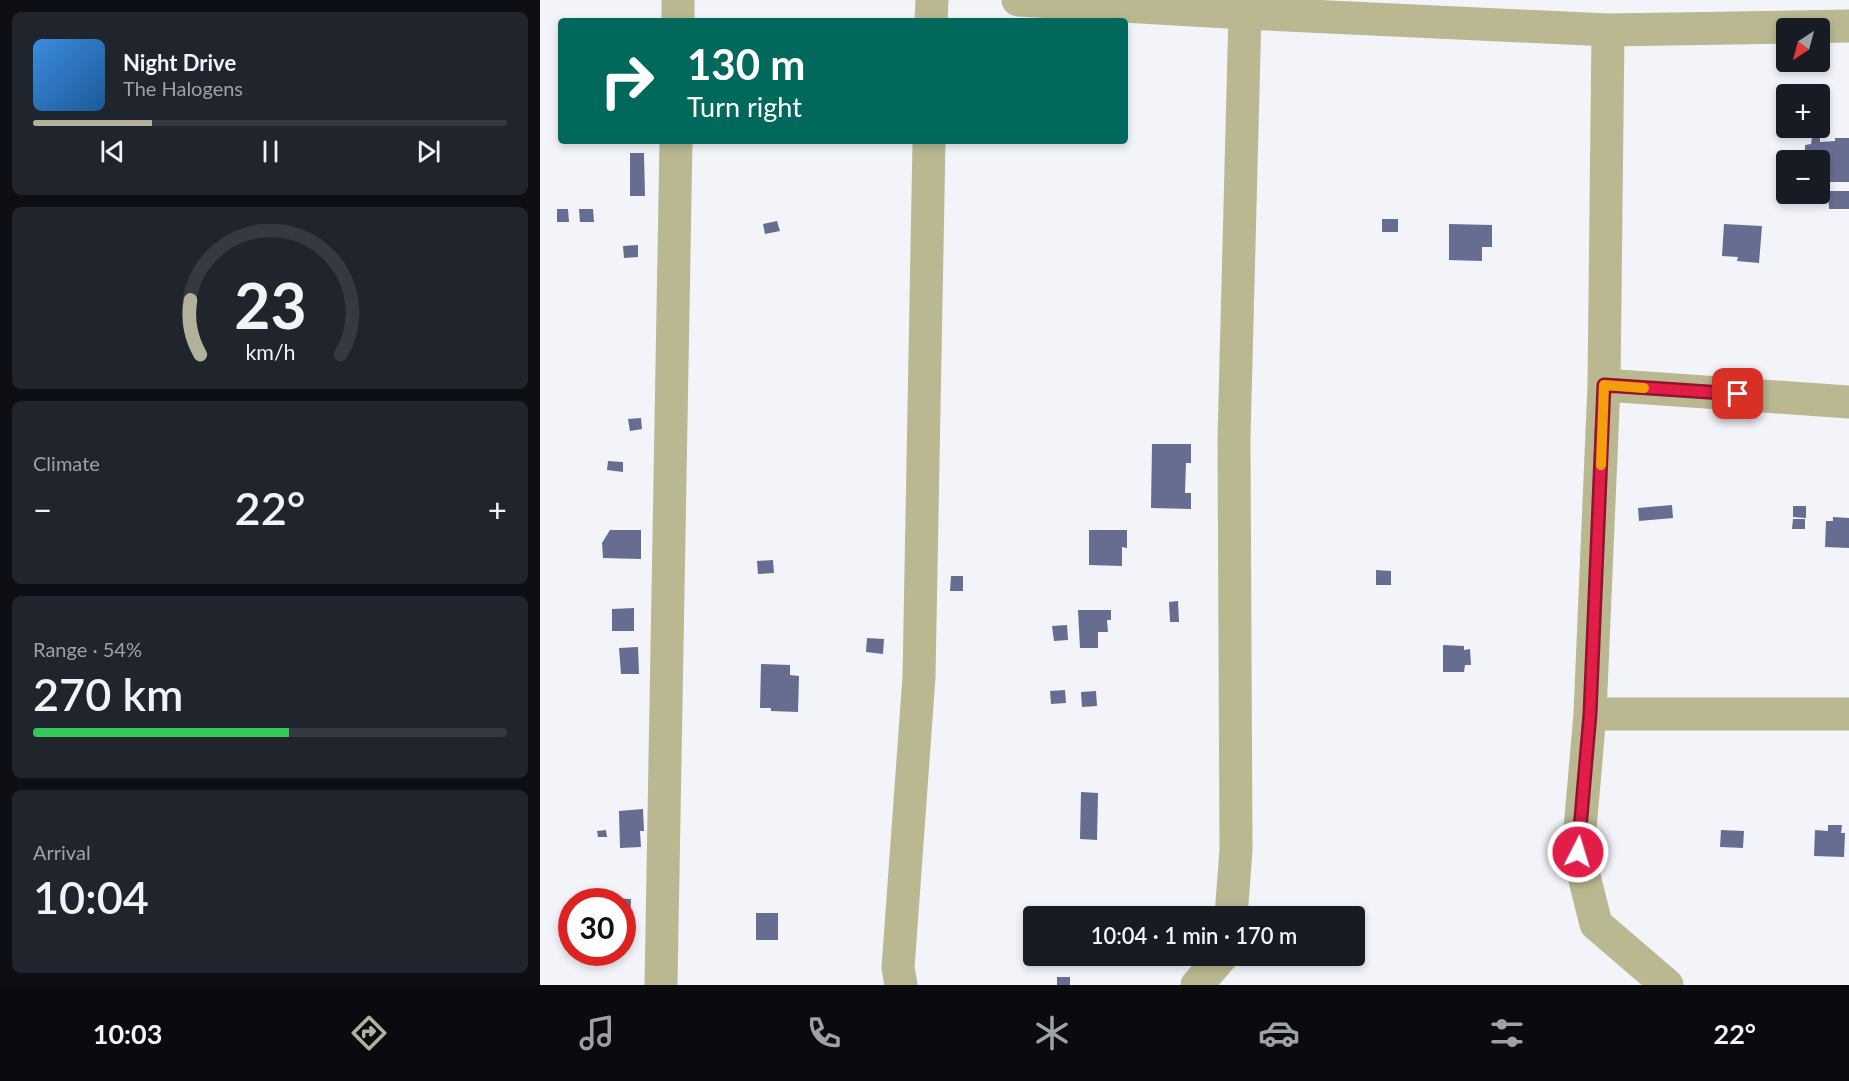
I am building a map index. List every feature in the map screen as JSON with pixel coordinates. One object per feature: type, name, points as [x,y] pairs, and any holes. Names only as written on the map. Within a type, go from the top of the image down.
[{"type":"street","points":[[678,0],[678,18]]},
{"type":"street","points":[[931,18],[932,0]]},
{"type":"street","points":[[1018,0],[1608,30],[1849,26]]},
{"type":"street","points":[[1232,906],[1236,850],[1234,438],[1245,13]]},
{"type":"street","points":[[1608,30],[1604,385],[1590,714],[1578,852],[1596,924],[1667,985]]},
{"type":"street","points":[[661,985],[676,144]]},
{"type":"street","points":[[901,985],[898,968],[918,677],[929,144]]},
{"type":"street","points":[[1604,385],[1849,402]]},
{"type":"street","points":[[1590,714],[1849,714]]},
{"type":"street","points":[[1197,985],[1213,966]]},
{"type":"building","points":[[1812,138],[1820,138],[1820,142],[1835,141],[1835,138],[1849,138],[1849,182],[1830,182],[1830,150],[1805,150],[1805,145],[1811,144]]},
{"type":"building","points":[[630,153],[644,153],[645,196],[630,196]]},
{"type":"building","points":[[1830,191],[1849,191],[1849,209],[1829,209]]},
{"type":"building","points":[[557,209],[568,209],[569,222],[557,222]]},
{"type":"building","points":[[579,209],[593,209],[594,222],[580,222]]},
{"type":"building","points":[[1382,219],[1398,219],[1398,232],[1382,232]]},
{"type":"building","points":[[777,221],[780,231],[765,234],[763,224]]},
{"type":"building","points":[[1449,224],[1492,225],[1492,247],[1482,247],[1482,261],[1449,260]]},
{"type":"building","points":[[1724,224],[1762,226],[1759,263],[1737,261],[1738,257],[1722,256]]},
{"type":"building","points":[[638,245],[638,257],[624,258],[623,246]]},
{"type":"building","points":[[641,418],[642,429],[630,431],[628,419]]},
{"type":"building","points":[[1152,444],[1191,444],[1191,463],[1186,463],[1185,493],[1191,493],[1191,509],[1151,508]]},
{"type":"building","points":[[608,461],[623,462],[623,472],[607,470]]},
{"type":"building","points":[[1672,505],[1673,518],[1639,521],[1638,508]]},
{"type":"building","points":[[1793,506],[1806,506],[1806,518],[1793,517]]},
{"type":"building","points":[[1833,517],[1849,518],[1849,548],[1825,547],[1826,521],[1833,521]]},
{"type":"building","points":[[1793,519],[1805,519],[1805,529],[1792,529]]},
{"type":"building","points":[[610,530],[641,530],[641,559],[603,558],[602,543]]},
{"type":"building","points":[[1089,530],[1127,530],[1127,548],[1122,547],[1122,566],[1089,565]]},
{"type":"building","points":[[773,560],[774,573],[758,574],[757,561]]},
{"type":"building","points":[[1376,570],[1391,571],[1391,585],[1376,585]]},
{"type":"building","points":[[951,576],[963,576],[963,591],[950,591]]},
{"type":"building","points":[[1178,601],[1179,622],[1170,622],[1169,602]]},
{"type":"building","points":[[634,608],[634,631],[612,631],[612,609]]},
{"type":"building","points":[[1078,610],[1111,610],[1111,620],[1107,620],[1108,632],[1098,632],[1098,648],[1080,648]]},
{"type":"building","points":[[1067,625],[1068,640],[1054,641],[1052,626]]},
{"type":"building","points":[[867,638],[884,639],[883,654],[866,652]]},
{"type":"building","points":[[1443,645],[1464,646],[1464,650],[1470,649],[1471,665],[1465,665],[1464,672],[1443,672]]},
{"type":"building","points":[[638,647],[639,674],[621,674],[619,648]]},
{"type":"building","points":[[761,664],[790,665],[790,675],[799,676],[798,712],[771,711],[771,708],[760,708]]},
{"type":"building","points":[[1065,690],[1066,703],[1051,704],[1050,691]]},
{"type":"building","points":[[1096,691],[1097,706],[1082,707],[1081,692]]},
{"type":"building","points":[[1081,792],[1098,793],[1097,840],[1080,839]]},
{"type":"building","points":[[643,809],[644,831],[640,831],[641,847],[620,848],[619,811]]},
{"type":"building","points":[[1828,825],[1842,825],[1841,833],[1845,833],[1844,857],[1814,856],[1815,830],[1828,831]]},
{"type":"building","points":[[606,830],[607,837],[598,837],[597,831]]},
{"type":"building","points":[[1721,830],[1744,831],[1743,848],[1720,847]]},
{"type":"building","points":[[756,913],[778,913],[778,940],[756,940]]},
{"type":"building","points":[[1057,977],[1070,977],[1070,985],[1057,985]]},
{"type":"slow traffic","points":[[1601,465],[1604,385],[1644,388]]},
{"type":"route","points":[[1578,852],[1590,714],[1604,385],[1738,394]]}]
